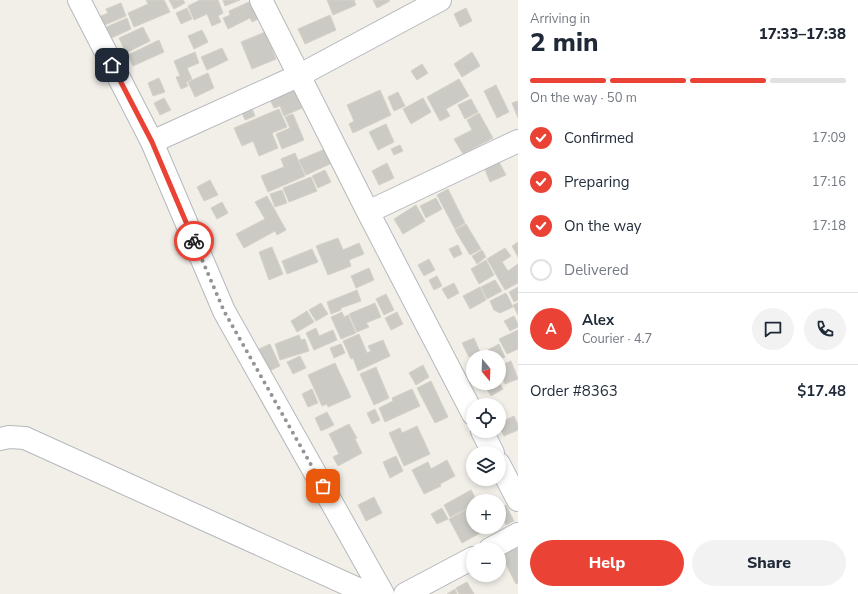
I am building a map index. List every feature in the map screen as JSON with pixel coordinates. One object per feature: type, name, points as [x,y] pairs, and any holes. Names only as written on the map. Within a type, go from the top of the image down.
[{"type":"street","points":[[79,0],[152,142],[224,311],[383,594]]},
{"type":"street","points":[[261,0],[368,212],[466,401]]},
{"type":"street","points":[[152,142],[300,75],[440,0]]},
{"type":"street","points":[[368,212],[518,141]]},
{"type":"street","points":[[0,439],[9,437],[25,438],[369,594]]},
{"type":"street","points":[[506,477],[518,500]]},
{"type":"street","points":[[503,542],[518,534]]},
{"type":"street","points":[[405,594],[466,562]]},
{"type":"building","points":[[146,0],[164,0],[170,12],[134,27],[128,13],[148,4]]},
{"type":"building","points":[[169,0],[183,0],[185,3],[174,9]]},
{"type":"building","points":[[200,0],[218,0],[223,13],[218,16],[221,22],[212,26],[207,14],[194,20],[188,6]]},
{"type":"building","points":[[223,0],[240,0],[225,6]]},
{"type":"building","points":[[327,0],[354,0],[356,5],[333,15]]},
{"type":"building","points":[[373,0],[389,0],[390,1],[377,8]]},
{"type":"building","points":[[249,2],[258,19],[252,22],[250,18],[228,29],[223,18],[230,15],[229,11]]},
{"type":"building","points":[[121,3],[126,16],[100,27],[96,18],[108,13],[106,9]]},
{"type":"building","points":[[187,8],[192,19],[181,24],[176,13]]},
{"type":"building","points":[[466,8],[472,21],[460,27],[454,14]]},
{"type":"building","points":[[330,15],[336,30],[305,44],[298,29]]},
{"type":"building","points":[[127,18],[131,29],[107,40],[102,29]]},
{"type":"building","points":[[143,27],[150,41],[126,53],[119,38]]},
{"type":"building","points":[[202,30],[208,42],[194,49],[188,36]]},
{"type":"building","points":[[265,32],[276,59],[252,69],[241,42]]},
{"type":"building","points":[[159,40],[164,52],[133,66],[128,55]]},
{"type":"building","points":[[222,48],[228,60],[207,70],[201,57]]},
{"type":"building","points":[[195,52],[199,63],[187,68],[192,79],[186,82],[188,86],[181,89],[176,77],[180,76],[174,61]]},
{"type":"building","points":[[472,52],[480,66],[462,77],[454,64]]},
{"type":"building","points":[[422,64],[428,73],[417,80],[411,71]]},
{"type":"building","points":[[208,73],[214,88],[195,97],[188,82]]},
{"type":"building","points":[[159,78],[165,92],[153,96],[148,83]]},
{"type":"building","points":[[459,79],[469,96],[446,109],[450,116],[440,121],[427,97]]},
{"type":"building","points":[[292,85],[302,108],[284,116],[280,106],[274,108],[268,95]]},
{"type":"building","points":[[496,85],[509,112],[497,118],[484,91]]},
{"type":"building","points":[[380,90],[391,115],[353,133],[349,124],[354,121],[347,105]]},
{"type":"building","points":[[398,92],[405,106],[394,111],[388,97]]},
{"type":"building","points":[[164,98],[171,110],[160,115],[154,103]]},
{"type":"building","points":[[423,98],[431,112],[411,124],[403,109]]},
{"type":"building","points":[[471,99],[478,112],[465,119],[458,105]]},
{"type":"building","points":[[518,101],[518,118],[512,103]]},
{"type":"building","points":[[251,106],[255,116],[245,120],[241,110]]},
{"type":"building","points":[[279,109],[287,127],[272,133],[278,148],[259,156],[253,141],[242,146],[234,128]]},
{"type":"building","points":[[479,113],[493,138],[463,154],[454,139],[472,130],[467,120]]},
{"type":"building","points":[[293,114],[304,140],[282,149],[276,134],[290,128],[285,117]]},
{"type":"building","points":[[386,124],[394,142],[378,150],[369,132]]},
{"type":"building","points":[[400,145],[403,151],[394,155],[391,149]]},
{"type":"building","points":[[325,149],[332,163],[306,175],[299,160]]},
{"type":"building","points":[[295,153],[305,176],[268,192],[261,176],[284,167],[281,159]]},
{"type":"building","points":[[498,160],[506,175],[490,182],[484,167]]},
{"type":"building","points":[[387,163],[394,178],[379,185],[372,171]]},
{"type":"building","points":[[325,170],[331,182],[318,188],[312,176]]},
{"type":"building","points":[[311,177],[317,191],[289,202],[283,188]]},
{"type":"building","points":[[210,180],[218,195],[204,201],[197,187]]},
{"type":"building","points":[[448,189],[465,223],[455,229],[437,195]]},
{"type":"building","points":[[282,190],[287,203],[275,207],[270,194]]},
{"type":"building","points":[[267,196],[286,230],[277,235],[275,231],[244,248],[236,234],[265,219],[255,202]]},
{"type":"building","points":[[436,198],[442,209],[426,218],[420,206]]},
{"type":"building","points":[[222,202],[228,213],[217,219],[211,208]]},
{"type":"building","points":[[416,205],[425,221],[403,234],[394,219]]},
{"type":"building","points":[[466,224],[481,249],[470,255],[455,230]]},
{"type":"building","points":[[338,238],[343,250],[359,243],[364,254],[349,260],[351,266],[328,275],[316,246]]},
{"type":"building","points":[[518,242],[518,257],[512,246]]},
{"type":"building","points":[[458,245],[462,254],[454,258],[449,249]]},
{"type":"building","points":[[272,247],[283,274],[269,280],[259,252]]},
{"type":"building","points":[[505,248],[511,256],[502,262],[508,271],[518,264],[518,283],[505,290],[487,259]]},
{"type":"building","points":[[312,249],[318,262],[287,274],[282,261]]},
{"type":"building","points":[[482,250],[486,257],[477,264],[472,256]]},
{"type":"building","points":[[429,259],[435,270],[424,276],[418,265]]},
{"type":"building","points":[[486,260],[494,275],[479,284],[471,269]]},
{"type":"building","points":[[369,268],[374,280],[356,288],[351,276]]},
{"type":"building","points":[[437,276],[442,286],[434,290],[429,280]]},
{"type":"building","points":[[495,280],[502,291],[487,299],[481,287]]},
{"type":"building","points":[[454,283],[459,293],[448,299],[442,289]]},
{"type":"building","points":[[480,287],[486,300],[470,309],[463,296]]},
{"type":"building","points":[[518,287],[518,300],[514,302],[509,292]]},
{"type":"building","points":[[357,290],[361,301],[341,308],[341,310],[331,314],[327,302]]},
{"type":"building","points":[[506,293],[513,307],[500,313],[494,310],[490,301]]},
{"type":"building","points":[[386,294],[394,310],[384,315],[376,299]]},
{"type":"building","points":[[321,303],[328,314],[316,321],[309,310]]},
{"type":"building","points":[[375,303],[381,317],[366,323],[369,327],[357,332],[349,314]]},
{"type":"building","points":[[518,303],[518,315],[513,305]]},
{"type":"building","points":[[307,311],[314,322],[297,332],[291,321]]},
{"type":"building","points":[[342,312],[344,317],[348,315],[356,333],[341,339],[331,317]]},
{"type":"building","points":[[397,312],[403,324],[391,330],[385,318]]},
{"type":"building","points":[[514,316],[518,327],[510,331],[504,321]]},
{"type":"building","points":[[316,328],[319,336],[333,330],[337,340],[314,350],[306,333]]},
{"type":"building","points":[[518,330],[518,349],[507,354],[499,339]]},
{"type":"building","points":[[359,334],[367,353],[371,351],[368,346],[383,340],[390,356],[358,371],[353,358],[351,359],[343,341]]},
{"type":"building","points":[[299,335],[301,340],[305,339],[309,351],[280,360],[275,344]]},
{"type":"building","points":[[474,338],[479,350],[466,351],[462,343]]},
{"type":"building","points":[[270,344],[280,366],[267,372],[257,350]]},
{"type":"building","points":[[341,344],[345,353],[334,358],[330,348]]},
{"type":"building","points":[[499,344],[502,350],[488,350]]},
{"type":"building","points":[[300,356],[306,368],[293,374],[287,362]]},
{"type":"building","points":[[511,361],[518,379],[506,384],[506,363]]},
{"type":"building","points":[[335,363],[351,397],[328,407],[327,404],[322,406],[308,375]]},
{"type":"building","points":[[423,365],[429,377],[416,385],[409,373]]},
{"type":"building","points":[[376,367],[389,398],[374,405],[360,374]]},
{"type":"building","points":[[431,381],[448,417],[435,423],[417,388]]},
{"type":"building","points":[[312,389],[318,403],[308,407],[302,394]]},
{"type":"building","points":[[412,389],[420,406],[385,422],[379,408],[393,401],[392,398]]},
{"type":"building","points":[[487,390],[501,390],[491,396]]},
{"type":"building","points":[[375,409],[380,420],[372,424],[367,413]]},
{"type":"building","points":[[327,412],[334,425],[321,431],[315,418]]},
{"type":"building","points":[[514,416],[518,425],[518,430],[506,435],[506,420]]},
{"type":"building","points":[[349,424],[357,438],[355,439],[362,453],[338,466],[333,457],[339,454],[329,434]]},
{"type":"building","points":[[417,426],[430,454],[404,466],[389,433],[400,428],[402,433]]},
{"type":"building","points":[[396,456],[403,471],[390,478],[383,462]]},
{"type":"building","points":[[447,460],[455,476],[440,484],[441,486],[424,494],[412,470],[428,462],[431,469]]},
{"type":"building","points":[[471,490],[473,494],[466,494],[466,509],[450,517],[444,505]]},
{"type":"building","points":[[374,497],[382,513],[366,521],[358,505]]},
{"type":"building","points":[[506,505],[514,521],[506,525]]},
{"type":"building","points":[[442,508],[448,519],[437,524],[431,514]]},
{"type":"building","points":[[466,510],[466,534],[478,534],[462,543],[449,519]]},
{"type":"building","points":[[518,546],[518,583],[516,584],[506,565],[506,552]]},
{"type":"building","points":[[467,582],[474,594],[459,594],[456,588]]},
{"type":"building","points":[[455,589],[457,594],[447,594]]},
{"type":"way so far","points":[[194,241],[224,311],[323,486]]},
{"type":"route","points":[[112,65],[152,142],[194,241]]}]
